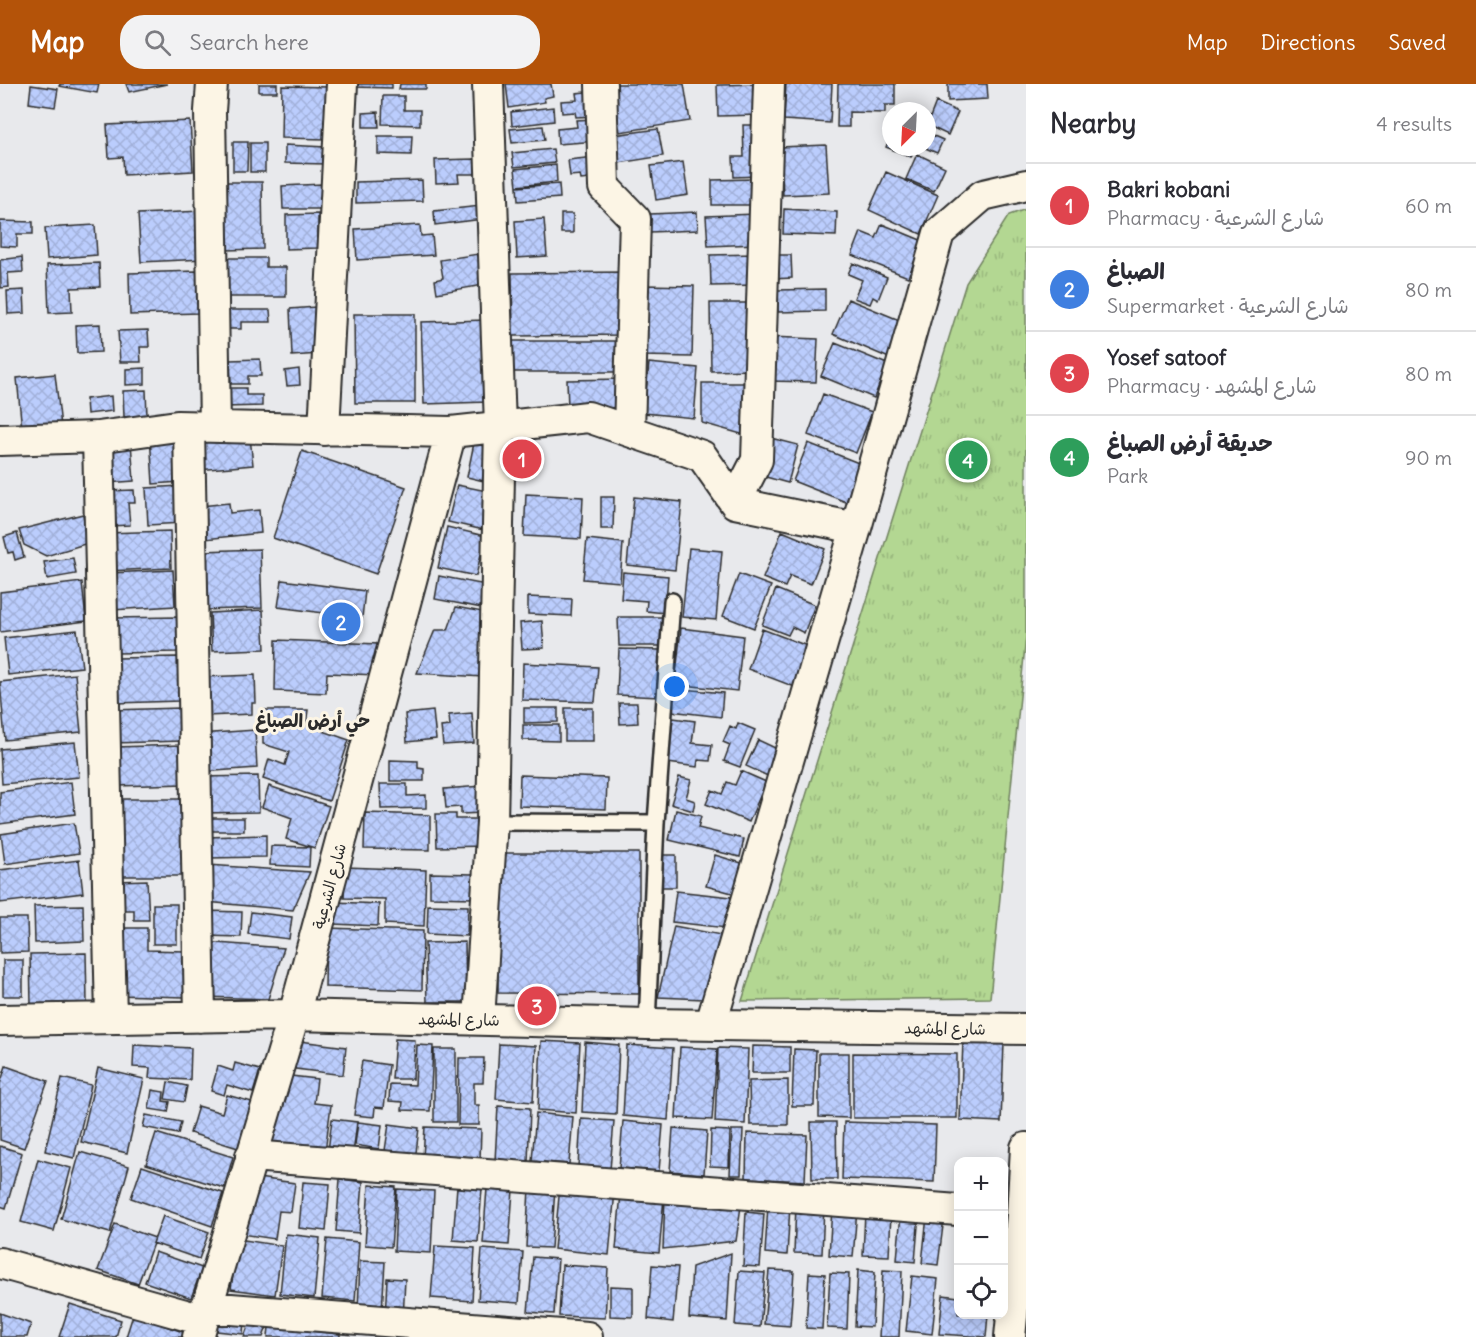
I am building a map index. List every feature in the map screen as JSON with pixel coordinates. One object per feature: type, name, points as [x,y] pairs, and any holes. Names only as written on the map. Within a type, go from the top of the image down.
[{"type":"street","points":[[200,1017],[202,427],[212,84]]},
{"type":"street","points":[[324,430],[342,84]]},
{"type":"street","points":[[479,1019],[492,822],[500,426],[488,84]]},
{"type":"street","points":[[601,84],[604,187],[635,219],[629,431]]},
{"type":"street","points":[[735,503],[757,460],[769,84]]},
{"type":"street","points":[[711,1024],[856,528],[939,233],[983,195],[1026,184]]},
{"type":"street","points":[[0,440],[98,437],[177,426],[451,432],[588,417],[702,456],[735,503],[856,528]]},
{"type":"street","name":"شارع الشرعية","points":[[202,1321],[294,1016],[451,432]]},
{"type":"street","points":[[98,437],[111,1018]]},
{"type":"street","name":"شارع المشهد","points":[[0,1020],[294,1016],[1026,1029]]},
{"type":"street","points":[[251,1156],[954,1210]]},
{"type":"street","points":[[1016,1335],[1013,1214],[1025,1162]]},
{"type":"street","points":[[0,1263],[202,1321],[587,1337]]},
{"type":"lane","points":[[647,1024],[656,823],[672,601]]},
{"type":"lane","points":[[492,822],[656,823]]},
{"type":"green space","points":[[1026,209],[1026,636],[990,998],[742,1001],[966,283],[1009,215]]},
{"type":"building","points":[[60,84],[99,84],[97,93],[59,86]]},
{"type":"building","points":[[126,84],[167,84],[129,92]]},
{"type":"building","points":[[259,84],[277,84],[277,92],[259,92]]},
{"type":"building","points":[[353,84],[392,84],[392,88],[353,87]]},
{"type":"building","points":[[400,84],[426,84],[426,89],[399,89]]},
{"type":"building","points":[[506,84],[551,84],[553,96],[544,98],[545,102],[509,108]]},
{"type":"building","points":[[612,84],[684,84],[690,121],[620,132]]},
{"type":"building","points":[[759,84],[760,115],[718,116],[717,85]]},
{"type":"building","points":[[786,84],[832,84],[830,123],[784,120]]},
{"type":"building","points":[[838,84],[895,84],[895,102],[882,102],[882,113],[849,112],[849,127],[837,127]]},
{"type":"building","points":[[948,84],[987,84],[988,99],[948,101]]},
{"type":"building","points":[[31,85],[58,89],[55,107],[29,103]]},
{"type":"building","points":[[282,86],[328,87],[327,139],[281,138]]},
{"type":"building","points":[[595,91],[597,116],[576,117],[575,112],[562,113],[561,101],[577,100],[576,93]]},
{"type":"building","points":[[383,96],[404,96],[404,110],[420,110],[420,125],[382,124]]},
{"type":"building","points":[[936,102],[958,112],[948,135],[936,129]]},
{"type":"building","points":[[553,107],[554,121],[512,126],[511,112]]},
{"type":"building","points":[[378,112],[379,127],[363,127],[363,113]]},
{"type":"building","points":[[596,119],[598,141],[558,144],[557,129],[577,127],[576,120]]},
{"type":"building","points":[[190,121],[193,171],[124,175],[123,157],[109,158],[107,125]]},
{"type":"building","points":[[743,125],[757,125],[759,176],[734,177],[733,157],[744,157]]},
{"type":"building","points":[[543,126],[545,140],[512,143],[510,129]]},
{"type":"building","points":[[658,129],[663,156],[619,163],[614,135]]},
{"type":"building","points":[[378,136],[412,136],[411,155],[378,154]]},
{"type":"building","points":[[936,137],[943,140],[936,153]]},
{"type":"building","points":[[233,142],[248,142],[247,171],[233,171]]},
{"type":"building","points":[[250,143],[265,143],[265,172],[250,172]]},
{"type":"building","points":[[285,145],[326,147],[326,164],[285,163]]},
{"type":"building","points":[[826,145],[829,193],[783,195],[781,147]]},
{"type":"building","points":[[553,149],[555,163],[514,167],[512,153]]},
{"type":"building","points":[[916,156],[921,156],[945,167],[934,191],[906,179]]},
{"type":"building","points":[[595,157],[598,178],[581,180],[580,175],[570,176],[568,160]]},
{"type":"building","points":[[475,159],[476,174],[458,174],[459,182],[436,183],[435,160]]},
{"type":"building","points":[[683,162],[688,195],[656,200],[651,166]]},
{"type":"building","points":[[556,165],[557,182],[517,186],[515,169]]},
{"type":"building","points":[[886,172],[938,195],[921,234],[869,210]]},
{"type":"building","points":[[755,179],[756,205],[712,205],[712,180]]},
{"type":"building","points":[[422,180],[423,201],[356,203],[356,182]]},
{"type":"building","points":[[224,182],[262,182],[263,249],[225,250]]},
{"type":"building","points":[[322,184],[323,209],[283,209],[282,186]]},
{"type":"building","points":[[559,184],[560,198],[518,201],[517,187]]},
{"type":"building","points":[[481,206],[483,219],[435,225],[434,211]]},
{"type":"building","points":[[784,209],[837,212],[836,236],[783,234]]},
{"type":"building","points":[[202,211],[204,259],[141,262],[138,214]]},
{"type":"building","points":[[697,212],[698,230],[650,232],[650,214]]},
{"type":"building","points":[[318,214],[318,248],[286,249],[286,215]]},
{"type":"building","points":[[561,214],[573,214],[573,233],[561,233]]},
{"type":"building","points":[[756,214],[757,244],[708,246],[706,216]]},
{"type":"building","points":[[544,219],[547,256],[517,258],[515,221]]},
{"type":"building","points":[[0,221],[33,222],[33,234],[17,234],[17,247],[0,246]]},
{"type":"building","points":[[882,224],[923,241],[908,277],[852,255],[861,232],[876,238]]},
{"type":"building","points":[[95,225],[97,255],[47,259],[45,228]]},
{"type":"building","points":[[420,225],[421,236],[432,235],[434,255],[357,260],[355,229]]},
{"type":"building","points":[[478,254],[484,285],[437,293],[435,280],[443,278],[440,260]]},
{"type":"building","points":[[756,254],[757,285],[711,286],[710,255]]},
{"type":"building","points":[[771,255],[791,255],[792,278],[772,279]]},
{"type":"building","points":[[22,257],[23,272],[8,273],[9,287],[1,288],[0,260]]},
{"type":"building","points":[[223,258],[266,258],[266,267],[286,267],[286,297],[223,297]]},
{"type":"building","points":[[99,263],[100,287],[71,288],[72,312],[49,313],[47,265]]},
{"type":"building","points":[[853,263],[887,277],[878,300],[873,297],[870,304],[854,298],[862,280],[848,274]]},
{"type":"building","points":[[197,271],[198,313],[130,315],[129,273]]},
{"type":"building","points":[[627,272],[628,335],[513,336],[512,273]]},
{"type":"building","points":[[643,285],[694,286],[692,357],[642,356]]},
{"type":"building","points":[[825,289],[825,311],[778,312],[778,290]]},
{"type":"building","points":[[24,290],[25,313],[8,314],[7,291]]},
{"type":"building","points":[[848,299],[904,322],[889,358],[833,334]]},
{"type":"building","points":[[710,303],[752,303],[753,370],[711,371]]},
{"type":"building","points":[[316,307],[319,354],[292,356],[290,309]]},
{"type":"building","points":[[225,310],[270,310],[271,322],[241,322],[241,329],[225,329]]},
{"type":"building","points":[[354,314],[415,314],[415,403],[355,403]]},
{"type":"building","points":[[486,320],[488,402],[424,404],[421,322]]},
{"type":"building","points":[[100,324],[101,352],[77,353],[76,325]]},
{"type":"building","points":[[148,330],[149,347],[140,347],[141,362],[120,362],[118,331]]},
{"type":"building","points":[[769,337],[818,339],[816,382],[767,381]]},
{"type":"building","points":[[510,341],[625,341],[625,372],[510,372]]},
{"type":"building","points":[[835,343],[887,364],[874,398],[821,376]]},
{"type":"building","points":[[260,359],[261,376],[248,376],[248,384],[231,384],[230,360]]},
{"type":"building","points":[[649,363],[698,368],[694,418],[644,413]]},
{"type":"building","points":[[145,368],[145,384],[126,385],[126,369]]},
{"type":"building","points":[[299,369],[300,385],[287,386],[285,371]]},
{"type":"building","points":[[55,374],[61,426],[22,430],[17,378]]},
{"type":"building","points":[[623,379],[623,408],[568,408],[567,380]]},
{"type":"building","points":[[702,383],[752,383],[752,437],[702,423]]},
{"type":"building","points":[[223,388],[246,388],[246,395],[262,395],[262,406],[224,407]]},
{"type":"building","points":[[146,390],[147,416],[124,417],[123,391]]},
{"type":"building","points":[[823,394],[872,412],[856,453],[808,435]]},
{"type":"building","points":[[111,396],[112,411],[87,414],[86,399]]},
{"type":"building","points":[[176,433],[180,482],[153,484],[150,435]]},
{"type":"building","points":[[250,437],[253,465],[198,470],[196,442]]},
{"type":"building","points":[[475,438],[496,442],[488,482],[467,477]]},
{"type":"building","points":[[771,438],[798,445],[788,483],[762,476]]},
{"type":"building","points":[[131,443],[134,481],[107,483],[104,444]]},
{"type":"building","points":[[808,443],[861,464],[846,502],[793,481]]},
{"type":"building","points":[[302,451],[406,487],[376,574],[273,538]]},
{"type":"building","points":[[457,485],[492,492],[484,530],[448,522]]},
{"type":"building","points":[[180,486],[182,523],[148,525],[146,488]]},
{"type":"building","points":[[134,490],[135,503],[128,503],[130,525],[109,526],[107,491]]},
{"type":"building","points":[[526,494],[583,497],[581,539],[524,536]]},
{"type":"building","points":[[601,497],[614,497],[613,529],[601,529]]},
{"type":"building","points":[[634,497],[682,502],[675,570],[627,565]]},
{"type":"building","points":[[229,503],[230,513],[259,510],[261,533],[205,539],[201,506]]},
{"type":"building","points":[[83,514],[88,543],[46,556],[24,545],[19,530]]},
{"type":"building","points":[[447,527],[485,536],[476,576],[438,568]]},
{"type":"building","points":[[170,531],[171,568],[107,571],[106,533]]},
{"type":"building","points":[[782,531],[825,549],[811,584],[790,576],[785,587],[763,578]]},
{"type":"building","points":[[17,533],[24,557],[15,560],[13,552],[8,553],[4,537]]},
{"type":"building","points":[[587,539],[623,543],[620,582],[583,579]]},
{"type":"building","points":[[689,548],[722,551],[716,620],[682,617]]},
{"type":"building","points":[[260,549],[262,608],[205,610],[203,551]]},
{"type":"building","points":[[73,558],[76,574],[47,579],[44,562]]},
{"type":"building","points":[[173,570],[175,606],[112,610],[110,573]]},
{"type":"building","points":[[623,572],[668,576],[665,613],[646,611],[647,601],[621,599]]},
{"type":"building","points":[[739,574],[771,586],[754,628],[723,616]]},
{"type":"building","points":[[439,576],[486,585],[482,608],[435,599]]},
{"type":"building","points":[[282,580],[365,591],[362,618],[278,607]]},
{"type":"building","points":[[82,582],[86,621],[0,632],[0,592]]},
{"type":"building","points":[[776,589],[815,605],[804,633],[792,627],[788,635],[762,625]]},
{"type":"building","points":[[528,597],[572,599],[571,616],[528,614]]},
{"type":"building","points":[[456,607],[488,613],[483,677],[417,673],[435,630],[448,630]]},
{"type":"building","points":[[263,610],[265,649],[212,651],[210,613]]},
{"type":"building","points":[[178,617],[179,652],[115,653],[113,618]]},
{"type":"building","points":[[618,617],[662,617],[662,646],[619,646]]},
{"type":"building","points":[[542,621],[544,648],[522,649],[520,623]]},
{"type":"building","points":[[681,628],[743,636],[737,691],[675,684]]},
{"type":"building","points":[[762,629],[810,647],[795,687],[748,669]]},
{"type":"building","points":[[77,630],[82,667],[8,675],[4,638]]},
{"type":"building","points":[[276,640],[379,644],[378,675],[327,673],[326,693],[275,691]]},
{"type":"building","points":[[619,649],[661,650],[659,697],[617,695]]},
{"type":"building","points":[[178,657],[179,701],[116,703],[115,658]]},
{"type":"building","points":[[523,663],[598,667],[595,702],[522,700]]},
{"type":"building","points":[[75,674],[81,732],[5,740],[0,682]]},
{"type":"building","points":[[255,675],[256,703],[252,703],[252,714],[205,716],[203,677]]},
{"type":"building","points":[[673,688],[723,693],[721,717],[671,711]]},
{"type":"building","points":[[619,703],[637,703],[638,723],[620,724]]},
{"type":"building","points":[[181,708],[182,741],[112,743],[111,710]]},
{"type":"building","points":[[524,708],[558,708],[558,722],[524,723]]},
{"type":"building","points":[[565,708],[593,708],[593,741],[565,741]]},
{"type":"building","points":[[263,710],[308,710],[306,725],[349,740],[329,801],[263,779],[269,759],[285,765],[289,752],[263,744]]},
{"type":"building","points":[[433,711],[436,739],[407,742],[405,714]]},
{"type":"building","points":[[472,713],[474,743],[443,745],[441,727],[450,726],[449,715]]},
{"type":"building","points":[[673,718],[695,721],[692,743],[712,745],[710,761],[698,760],[697,767],[668,763]]},
{"type":"building","points":[[738,723],[755,730],[740,767],[724,761],[730,745],[723,742],[730,726],[736,729]]},
{"type":"building","points":[[523,725],[559,725],[559,741],[523,740]]},
{"type":"building","points":[[255,730],[257,768],[201,772],[199,734]]},
{"type":"building","points":[[758,740],[784,752],[772,778],[746,766]]},
{"type":"building","points":[[75,742],[79,777],[2,784],[0,749]]},
{"type":"building","points":[[182,745],[184,784],[117,786],[116,747]]},
{"type":"building","points":[[390,760],[418,761],[418,768],[424,769],[424,781],[390,781]]},
{"type":"building","points":[[741,771],[766,782],[749,822],[706,804],[712,790],[722,794],[727,782],[735,785]]},
{"type":"building","points":[[520,775],[607,778],[606,809],[519,806]]},
{"type":"building","points":[[258,776],[259,812],[203,813],[201,777]]},
{"type":"building","points":[[679,777],[691,780],[686,798],[695,801],[693,811],[671,804]]},
{"type":"building","points":[[71,782],[75,814],[0,824],[0,792]]},
{"type":"building","points":[[380,784],[407,784],[407,796],[426,795],[426,808],[381,809]]},
{"type":"building","points":[[269,786],[329,806],[315,848],[286,839],[292,818],[262,807]]},
{"type":"building","points":[[481,786],[483,813],[461,814],[461,807],[446,808],[444,789]]},
{"type":"building","points":[[116,799],[188,799],[187,876],[116,876]]},
{"type":"building","points":[[676,810],[701,816],[698,828],[744,839],[740,857],[669,840]]},
{"type":"building","points":[[365,813],[430,815],[430,850],[364,849]]},
{"type":"building","points":[[436,814],[456,814],[456,819],[484,819],[485,846],[437,847]]},
{"type":"building","points":[[208,818],[244,818],[244,831],[209,831]]},
{"type":"building","points":[[74,823],[79,853],[5,864],[1,834]]},
{"type":"building","points":[[266,835],[266,857],[209,858],[209,837]]},
{"type":"building","points":[[271,846],[310,847],[309,867],[270,865]]},
{"type":"building","points":[[498,853],[639,853],[639,994],[498,993]]},
{"type":"building","points":[[660,855],[676,855],[676,887],[660,887]]},
{"type":"building","points":[[715,855],[745,864],[736,894],[706,886]]},
{"type":"building","points":[[79,860],[83,893],[0,903],[0,870]]},
{"type":"building","points":[[208,865],[310,872],[293,910],[206,902]]},
{"type":"building","points":[[345,867],[426,870],[424,926],[385,924],[385,899],[344,898]]},
{"type":"building","points":[[430,873],[473,874],[473,898],[430,897]]},
{"type":"building","points":[[147,880],[149,920],[134,920],[134,910],[119,910],[118,881]]},
{"type":"building","points":[[676,891],[731,897],[727,928],[672,922]]},
{"type":"building","points":[[335,902],[379,904],[378,926],[334,924]]},
{"type":"building","points":[[153,904],[177,904],[177,944],[153,944]]},
{"type":"building","points":[[83,905],[84,941],[35,943],[34,906]]},
{"type":"building","points":[[428,905],[468,906],[467,936],[427,934]]},
{"type":"building","points":[[206,911],[242,912],[241,937],[206,936]]},
{"type":"building","points":[[251,912],[292,917],[289,939],[248,934]]},
{"type":"building","points":[[0,918],[27,918],[28,952],[0,953]]},
{"type":"building","points":[[674,926],[721,935],[704,999],[658,997]]},
{"type":"building","points":[[117,928],[147,928],[147,950],[185,951],[184,997],[116,995]]},
{"type":"building","points":[[326,928],[423,931],[422,990],[325,987]]},
{"type":"building","points":[[204,942],[284,948],[268,999],[203,997]]},
{"type":"building","points":[[465,942],[466,1002],[427,1002],[425,943]]},
{"type":"building","points":[[86,953],[87,1003],[31,1004],[30,954]]},
{"type":"building","points":[[3,960],[23,960],[23,996],[3,996]]},
{"type":"building","points":[[395,1039],[415,1040],[413,1079],[392,1079]]},
{"type":"building","points":[[292,1040],[346,1047],[343,1075],[288,1068]]},
{"type":"building","points":[[541,1041],[580,1043],[576,1113],[538,1110]]},
{"type":"building","points":[[963,1041],[1004,1043],[1001,1122],[960,1120]]},
{"type":"building","points":[[585,1042],[619,1045],[616,1114],[582,1112]]},
{"type":"building","points":[[499,1044],[536,1046],[533,1102],[496,1099]]},
{"type":"building","points":[[134,1045],[191,1048],[190,1080],[149,1078],[150,1068],[133,1067]]},
{"type":"building","points":[[417,1045],[433,1046],[430,1111],[402,1110],[403,1102],[389,1101],[390,1084],[415,1085]]},
{"type":"building","points":[[627,1045],[673,1048],[668,1120],[623,1116]]},
{"type":"building","points":[[753,1046],[790,1047],[790,1073],[752,1073]]},
{"type":"building","points":[[680,1047],[717,1049],[712,1120],[676,1118]]},
{"type":"building","points":[[718,1048],[748,1049],[745,1124],[715,1122]]},
{"type":"building","points":[[434,1049],[456,1049],[456,1122],[434,1122]]},
{"type":"building","points":[[794,1049],[816,1050],[814,1106],[792,1106]]},
{"type":"building","points":[[819,1053],[849,1053],[849,1118],[819,1117]]},
{"type":"building","points":[[853,1053],[957,1054],[957,1118],[853,1118]]},
{"type":"building","points":[[459,1058],[484,1058],[483,1083],[474,1083],[474,1105],[479,1105],[479,1125],[458,1125]]},
{"type":"building","points":[[362,1061],[389,1065],[384,1108],[375,1107],[374,1117],[354,1115]]},
{"type":"building","points":[[235,1063],[260,1070],[253,1093],[227,1085],[224,1095],[211,1091],[218,1066],[233,1071]]},
{"type":"building","points":[[6,1066],[48,1081],[24,1148],[0,1140],[0,1084]]},
{"type":"building","points":[[98,1068],[144,1079],[127,1153],[81,1142]]},
{"type":"building","points":[[282,1075],[317,1079],[314,1103],[331,1105],[325,1152],[272,1145]]},
{"type":"building","points":[[62,1078],[91,1085],[74,1158],[45,1151]]},
{"type":"building","points":[[788,1080],[788,1125],[750,1125],[749,1081]]},
{"type":"building","points":[[168,1082],[187,1086],[184,1102],[165,1099]]},
{"type":"building","points":[[152,1090],[164,1092],[163,1101],[170,1102],[168,1112],[149,1109]]},
{"type":"building","points":[[227,1095],[252,1102],[238,1148],[190,1133],[198,1106],[222,1113]]},
{"type":"building","points":[[498,1106],[530,1108],[528,1163],[495,1161]]},
{"type":"building","points":[[536,1113],[573,1117],[569,1164],[532,1161]]},
{"type":"building","points":[[146,1115],[181,1122],[178,1134],[143,1127]]},
{"type":"building","points":[[332,1119],[357,1122],[353,1154],[328,1151]]},
{"type":"building","points":[[581,1119],[614,1121],[610,1170],[578,1167]]},
{"type":"building","points":[[623,1121],[663,1125],[659,1171],[619,1168]]},
{"type":"building","points":[[358,1122],[382,1125],[379,1149],[355,1145]]},
{"type":"building","points":[[811,1122],[836,1122],[837,1179],[812,1179]]},
{"type":"building","points":[[844,1122],[936,1125],[934,1182],[842,1179]]},
{"type":"building","points":[[389,1124],[419,1128],[415,1161],[384,1157]]},
{"type":"building","points":[[425,1127],[481,1129],[480,1160],[423,1157]]},
{"type":"building","points":[[673,1128],[707,1131],[704,1174],[670,1171]]},
{"type":"building","points":[[711,1130],[730,1131],[729,1167],[710,1166]]},
{"type":"building","points":[[732,1130],[743,1130],[741,1175],[730,1175]]},
{"type":"building","points":[[156,1133],[233,1157],[224,1188],[146,1164]]},
{"type":"building","points":[[747,1133],[807,1135],[805,1181],[746,1178]]},
{"type":"building","points":[[0,1146],[22,1153],[6,1208],[0,1206]]},
{"type":"building","points":[[80,1152],[129,1166],[110,1233],[61,1219]]},
{"type":"building","points":[[38,1159],[71,1168],[54,1231],[21,1222]]},
{"type":"building","points":[[142,1166],[223,1193],[212,1226],[131,1198]]},
{"type":"building","points":[[250,1177],[295,1183],[291,1212],[279,1211],[275,1239],[242,1234]]},
{"type":"building","points":[[340,1179],[363,1182],[359,1233],[336,1231]]},
{"type":"building","points":[[303,1182],[330,1184],[326,1231],[299,1228]]},
{"type":"building","points":[[369,1185],[396,1187],[391,1247],[365,1245]]},
{"type":"building","points":[[457,1186],[482,1188],[478,1242],[453,1240]]},
{"type":"building","points":[[560,1186],[615,1191],[609,1255],[554,1249]]},
{"type":"building","points":[[529,1187],[555,1188],[551,1248],[526,1247]]},
{"type":"building","points":[[487,1188],[513,1190],[509,1245],[483,1243]]},
{"type":"building","points":[[397,1189],[434,1191],[431,1253],[394,1251]]},
{"type":"building","points":[[621,1193],[664,1197],[659,1253],[616,1249]]},
{"type":"building","points":[[665,1197],[742,1199],[736,1241],[663,1249]]},
{"type":"building","points":[[768,1205],[790,1206],[787,1255],[765,1253]]},
{"type":"building","points":[[796,1205],[824,1206],[822,1254],[794,1253]]},
{"type":"building","points":[[832,1208],[857,1210],[853,1257],[829,1255]]},
{"type":"building","points":[[746,1212],[764,1214],[760,1267],[743,1266]]},
{"type":"building","points":[[865,1212],[891,1214],[889,1256],[863,1255]]},
{"type":"building","points":[[901,1213],[919,1214],[915,1262],[897,1260]]},
{"type":"building","points":[[163,1216],[209,1232],[199,1259],[153,1243]]},
{"type":"building","points":[[927,1216],[944,1218],[938,1265],[922,1263]]},
{"type":"building","points":[[115,1224],[155,1238],[138,1284],[98,1270]]},
{"type":"building","points":[[286,1234],[320,1238],[314,1298],[280,1294]]},
{"type":"building","points":[[238,1239],[282,1246],[275,1295],[231,1289]]},
{"type":"building","points":[[327,1239],[359,1242],[355,1301],[322,1298]]},
{"type":"building","points":[[435,1246],[475,1248],[472,1301],[431,1298]]},
{"type":"building","points":[[482,1249],[523,1252],[519,1303],[478,1300]]},
{"type":"building","points":[[155,1252],[202,1268],[191,1298],[145,1282]]},
{"type":"building","points":[[731,1253],[727,1321],[689,1318],[692,1267]]},
{"type":"building","points":[[533,1257],[558,1259],[554,1314],[528,1312]]},
{"type":"building","points":[[360,1261],[385,1262],[382,1311],[358,1310]]},
{"type":"building","points":[[562,1265],[608,1268],[605,1318],[559,1316]]},
{"type":"building","points":[[652,1265],[678,1267],[673,1322],[648,1319]]},
{"type":"building","points":[[769,1270],[794,1271],[790,1326],[764,1324]]},
{"type":"building","points":[[858,1270],[875,1272],[872,1327],[855,1326]]},
{"type":"building","points":[[883,1270],[902,1271],[899,1337],[879,1337]]},
{"type":"building","points":[[739,1271],[765,1273],[760,1327],[735,1325]]},
{"type":"building","points":[[809,1273],[825,1274],[822,1329],[806,1328]]},
{"type":"building","points":[[830,1273],[849,1274],[847,1329],[827,1328]]},
{"type":"building","points":[[912,1276],[938,1279],[932,1334],[906,1331]]},
{"type":"building","points":[[387,1278],[405,1279],[403,1320],[385,1319]]},
{"type":"building","points":[[610,1286],[633,1287],[633,1317],[610,1316]]},
{"type":"building","points":[[943,1295],[954,1296],[954,1319],[988,1319],[986,1337],[939,1334]]},
{"type":"building","points":[[70,1304],[121,1320],[116,1337],[59,1337]]},
{"type":"building","points":[[0,1313],[31,1324],[27,1337],[0,1337]]},
{"type":"building","points":[[133,1315],[186,1333],[185,1337],[126,1337]]},
{"type":"building","points":[[218,1318],[244,1320],[243,1334],[217,1331]]},
{"type":"building","points":[[250,1321],[267,1327],[263,1337],[244,1337]]},
{"type":"building","points":[[269,1327],[340,1334],[340,1337],[268,1337]]},
{"type":"place","name":"Bakri kobani","points":[[522,459]]},
{"type":"place","name":"حديقة أرض الصباغ","points":[[968,460]]},
{"type":"place","name":"الصباغ","points":[[341,622]]},
{"type":"place","name":"Yosef satoof","points":[[537,1006]]},
{"type":"district","name":"حي أرض الصباغ","points":[[313,720]]}]
